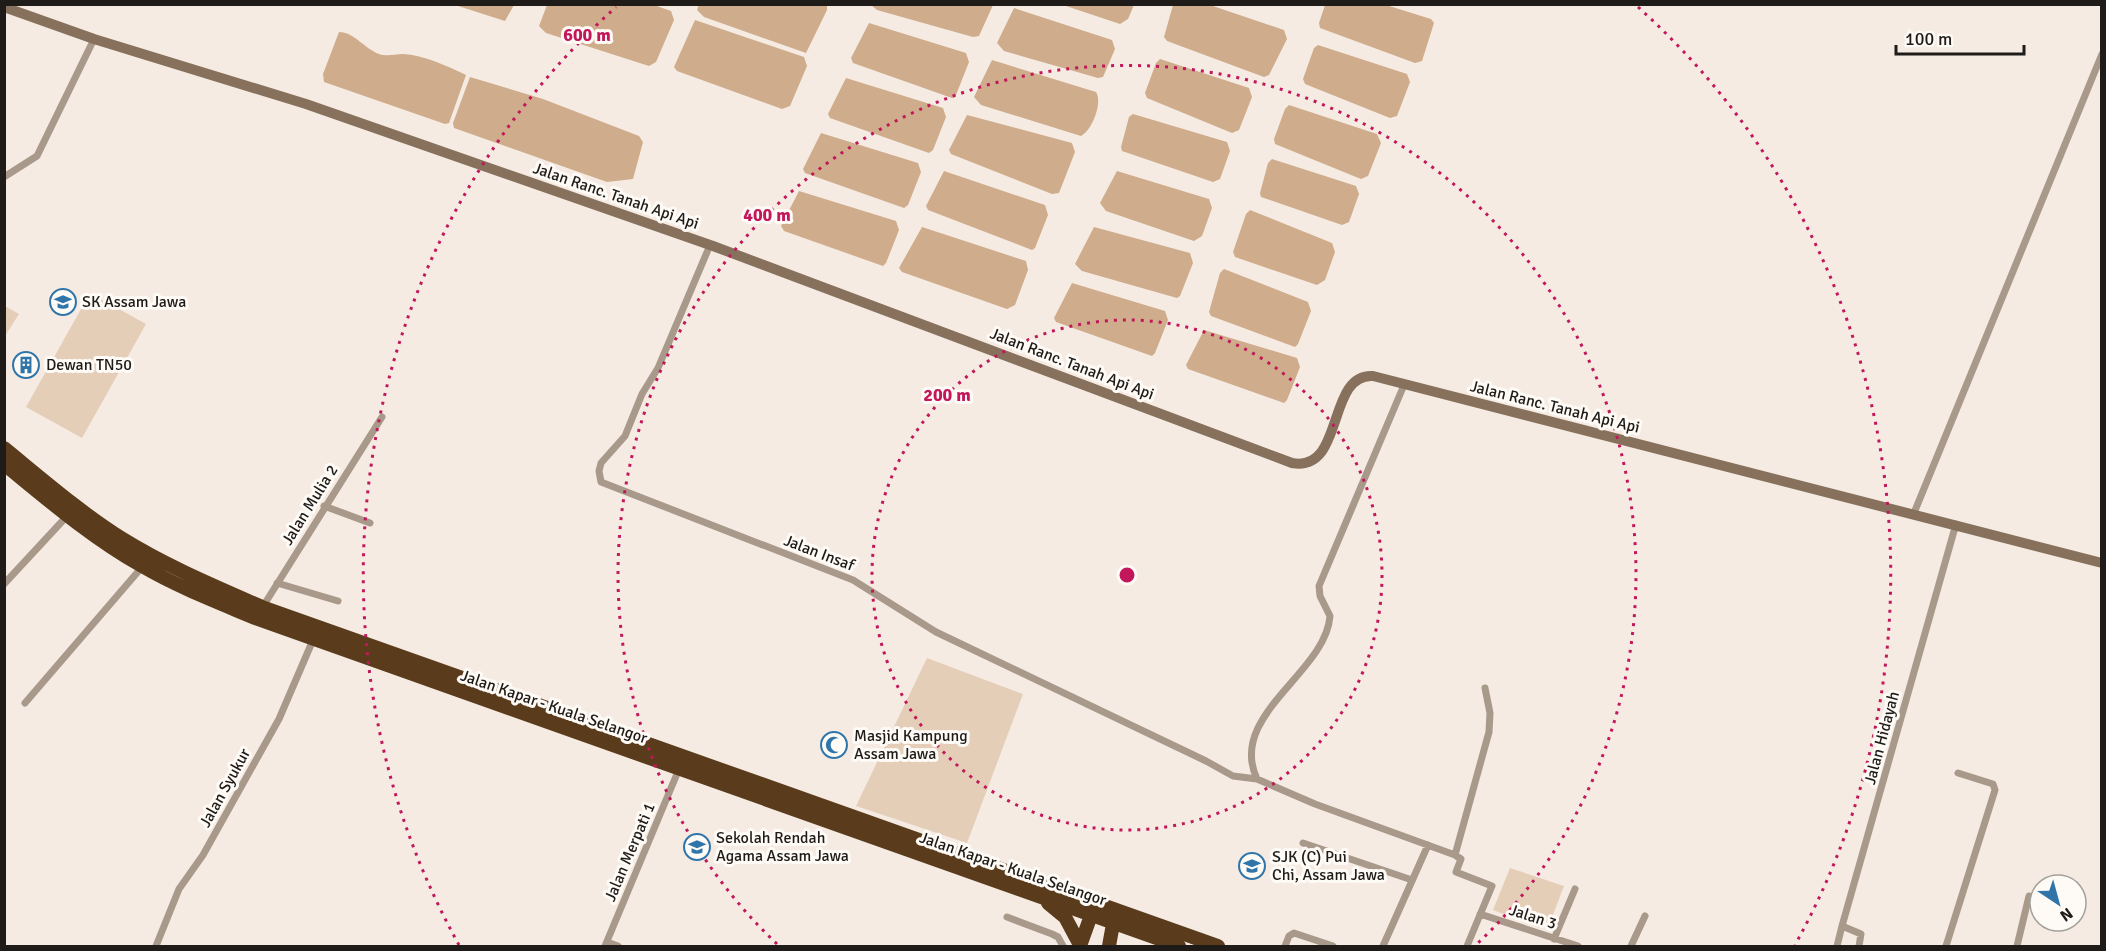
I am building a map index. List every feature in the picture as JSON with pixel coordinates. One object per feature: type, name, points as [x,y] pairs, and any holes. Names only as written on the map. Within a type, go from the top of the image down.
[{"type":"highway","name":"Jalan Kapar - Kuala Selangor","points":[[4,448],[120,538],[182,573],[313,640],[1034,894],[1091,905]]},
{"type":"highway","name":"Jalan Kapar - Kuala Selangor","points":[[4,464],[68,515],[142,567],[175,584],[1091,905],[1117,918]]},
{"type":"highway","points":[[1034,894],[1065,917],[1080,946]]},
{"type":"highway","points":[[1080,946],[1091,905]]},
{"type":"highway","points":[[1109,946],[1117,918]]},
{"type":"highway","points":[[1117,918],[1179,946]]},
{"type":"highway","points":[[1117,918],[1218,946]]},
{"type":"street","name":"Jalan Ranc. Tanah Api Api","points":[[4,7],[94,39],[306,104],[710,245],[1292,463],[1307,464],[1320,454],[1350,386],[1355,381],[1373,376],[2102,563]]},
{"type":"street","points":[[4,177],[37,156],[94,39]]},
{"type":"street","points":[[1914,513],[2102,54]]},
{"type":"street","name":"Jalan Insaf","points":[[710,245],[658,368],[642,394],[625,436],[601,463],[599,471],[601,482],[853,580],[936,632],[1021,674],[1233,776],[1257,779]]},
{"type":"street","points":[[1404,385],[1319,586],[1320,596],[1330,616],[1324,638],[1308,662],[1264,716],[1255,735],[1251,765],[1257,779],[1314,804],[1461,859],[1456,872],[1492,886],[1467,946]]},
{"type":"street","name":"Jalan Mulia 2","points":[[259,613],[324,506],[382,417]]},
{"type":"street","points":[[324,506],[370,523]]},
{"type":"street","points":[[4,584],[68,515]]},
{"type":"street","name":"Jalan Hidayah","points":[[1838,946],[1956,524]]},
{"type":"street","points":[[25,703],[142,567]]},
{"type":"street","points":[[277,583],[338,601]]},
{"type":"street","name":"Jalan Syukur","points":[[156,946],[179,889],[203,855],[279,719],[313,640]]},
{"type":"street","points":[[1455,855],[1489,732],[1490,713],[1485,688]]},
{"type":"street","name":"Jalan Merpati 1","points":[[606,944],[679,769]]},
{"type":"street","points":[[1946,946],[1995,790],[1993,784],[1988,781],[1958,773]]},
{"type":"street","points":[[1303,843],[1412,880]]},
{"type":"street","points":[[1383,946],[1428,845]]},
{"type":"street","points":[[1554,939],[1575,889]]},
{"type":"street","points":[[2017,946],[2028,900]]},
{"type":"street","name":"Jalan 3","points":[[1480,914],[1578,946]]},
{"type":"street","points":[[1631,946],[1645,916]]},
{"type":"street","points":[[1007,917],[1058,937],[1063,946]]},
{"type":"street","points":[[1842,926],[1861,934],[1859,946]]},
{"type":"street","points":[[1285,946],[1289,936],[1294,933],[1334,946]]},
{"type":"street","points":[[606,944],[618,946]]},
{"type":"shaded area","points":[[651,4],[671,11],[674,20],[656,62],[649,66],[546,33],[539,26],[547,5]]},
{"type":"shaded area","points":[[699,4],[827,4],[827,10],[806,53],[704,17],[697,10]]},
{"type":"shaded area","points":[[1207,4],[1284,30],[1287,39],[1269,75],[1264,77],[1167,41],[1164,37],[1173,5]]},
{"type":"shaded area","points":[[455,5],[514,5],[505,21]]},
{"type":"shaded area","points":[[871,5],[993,5],[979,36],[973,37],[877,10]]},
{"type":"shaded area","points":[[1063,5],[1134,5],[1128,19],[1120,24]]},
{"type":"shaded area","points":[[1325,5],[1386,5],[1431,19],[1434,23],[1422,61],[1415,63],[1320,28],[1319,23]]},
{"type":"shaded area","points":[[1014,8],[1112,40],[1115,49],[1103,77],[1098,78],[1004,51],[997,43]]},
{"type":"shaded area","points":[[695,20],[804,57],[807,66],[790,106],[782,109],[677,71],[674,67]]},
{"type":"shaded area","points":[[869,23],[966,53],[969,62],[956,95],[952,98],[853,63],[851,58]]},
{"type":"shaded area","points":[[339,32],[350,35],[379,54],[419,56],[466,75],[449,123],[445,124],[324,82],[323,74]]},
{"type":"shaded area","points":[[1318,45],[1407,74],[1410,82],[1397,116],[1390,118],[1305,84],[1303,79],[1314,48]]},
{"type":"shaded area","points":[[1160,59],[1249,88],[1252,97],[1239,130],[1232,133],[1147,98],[1145,93],[1156,63]]},
{"type":"shaded area","points":[[992,60],[1096,92],[1097,109],[1089,128],[1081,136],[981,105],[974,97]]},
{"type":"shaded area","points":[[470,77],[543,99],[639,136],[643,142],[633,179],[607,182],[454,128],[453,123]]},
{"type":"shaded area","points":[[846,78],[943,108],[946,117],[933,150],[929,153],[830,118],[828,114]]},
{"type":"shaded area","points":[[1289,105],[1377,134],[1381,143],[1368,176],[1361,179],[1275,144],[1274,139],[1285,109]]},
{"type":"shaded area","points":[[1133,114],[1227,142],[1230,151],[1220,179],[1213,182],[1122,151],[1129,117]]},
{"type":"shaded area","points":[[967,115],[1072,143],[1075,152],[1059,193],[1052,194],[951,154],[949,150]]},
{"type":"shaded area","points":[[821,133],[918,163],[921,172],[908,205],[904,208],[805,173],[803,169]]},
{"type":"shaded area","points":[[1272,159],[1356,186],[1359,194],[1349,222],[1342,225],[1261,197],[1268,163]]},
{"type":"shaded area","points":[[944,171],[1045,205],[1048,215],[1035,248],[1032,250],[928,210],[926,206]]},
{"type":"shaded area","points":[[1117,171],[1209,199],[1212,208],[1202,236],[1194,241],[1106,211],[1100,203]]},
{"type":"shaded area","points":[[799,191],[896,221],[899,230],[886,263],[883,266],[784,231],[781,226]]},
{"type":"shaded area","points":[[1250,210],[1332,243],[1335,252],[1325,280],[1317,285],[1235,257],[1233,252],[1246,214]]},
{"type":"shaded area","points":[[922,227],[1026,261],[1028,270],[1015,305],[1007,309],[902,272],[899,268]]},
{"type":"shaded area","points":[[1094,227],[1190,253],[1193,263],[1180,296],[1177,298],[1082,271],[1075,264]]},
{"type":"shaded area","points":[[1224,269],[1308,302],[1311,311],[1295,347],[1211,316],[1209,312],[1220,273]]},
{"type":"shaded area","points":[[1072,283],[1165,311],[1168,320],[1155,353],[1152,356],[1056,322],[1054,318]]},
{"type":"shaded area","points":[[90,293],[146,324],[82,438],[26,407]]},
{"type":"shaded area","points":[[5,306],[19,314],[5,336]]},
{"type":"shaded area","points":[[1204,330],[1297,358],[1300,367],[1287,400],[1284,403],[1188,369],[1186,365]]},
{"type":"shaded area","points":[[927,658],[1023,694],[967,843],[856,806]]},
{"type":"shaded area","points":[[1510,868],[1564,886],[1551,920],[1540,928],[1493,910]]},
{"type":"place","name":"SK Assam Jawa","points":[[63,302]]},
{"type":"place","name":"Dewan TN50","points":[[26,365]]},
{"type":"place","name":"Masjid Kampung Assam Jawa","points":[[834,745]]},
{"type":"place","name":"Sekolah Rendah Agama Assam Jawa","points":[[697,847]]},
{"type":"place","name":"SJK (C) Pui Chi, Assam Jawa","points":[[1252,866]]}]
